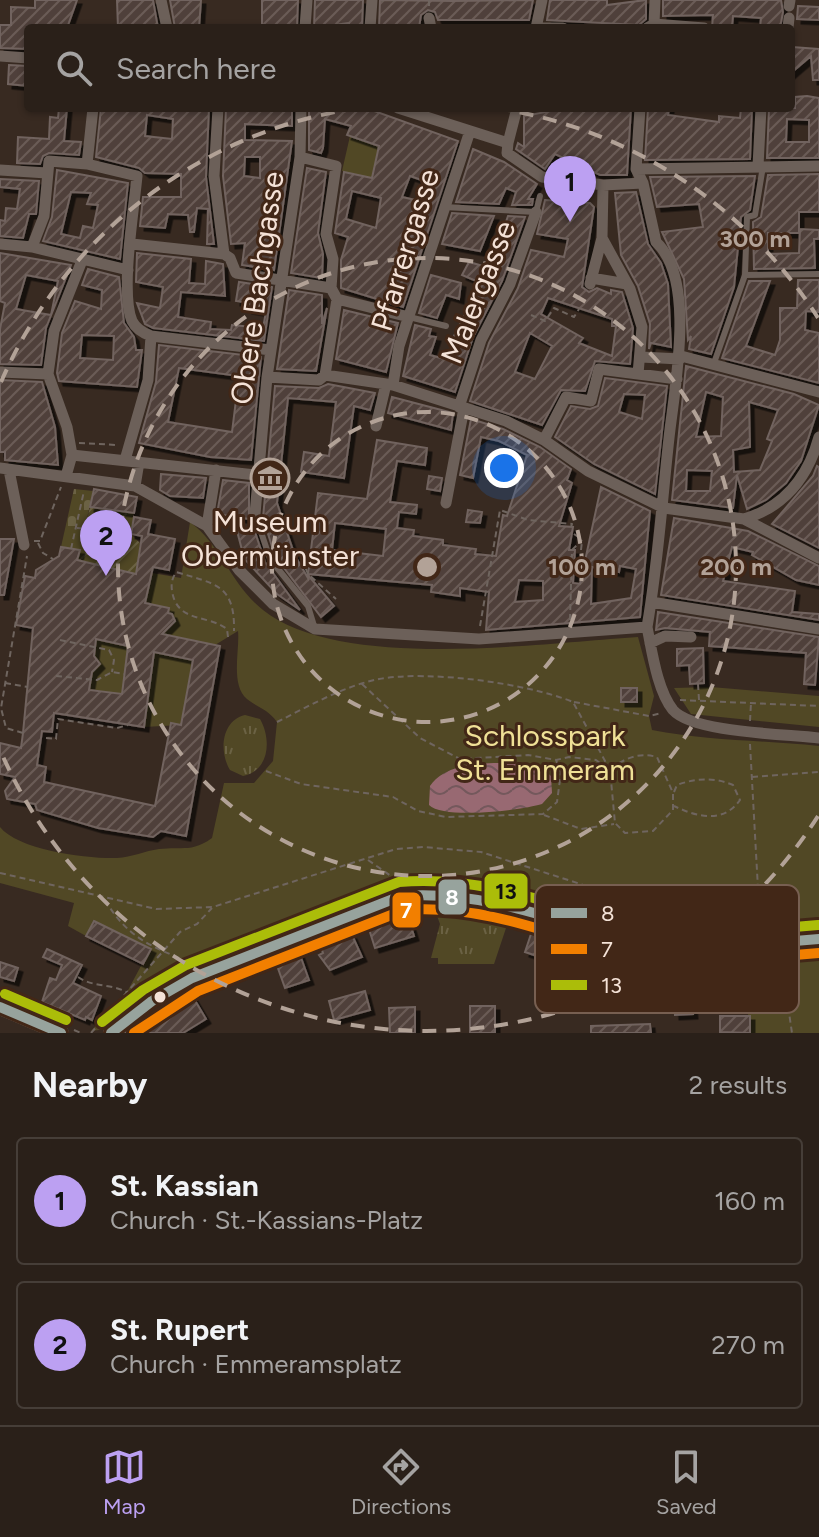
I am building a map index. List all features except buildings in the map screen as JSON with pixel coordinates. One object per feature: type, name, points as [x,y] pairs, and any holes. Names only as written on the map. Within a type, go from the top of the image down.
[{"type":"street","points":[[161,0],[166,24]]},
{"type":"street","points":[[305,24],[307,0]]},
{"type":"street","points":[[370,24],[372,0]]},
{"type":"street","points":[[541,24],[542,0]]},
{"type":"street","points":[[651,24],[655,0]]},
{"type":"street","points":[[0,56],[24,58]]},
{"type":"street","points":[[87,164],[93,112]]},
{"type":"street","points":[[218,112],[214,176],[224,254]]},
{"type":"street","name":"Obere Bachgasse","points":[[255,514],[256,475],[267,377],[300,157],[301,112]]},
{"type":"street","points":[[516,112],[507,153],[542,177],[603,185],[643,183]]},
{"type":"street","points":[[640,112],[636,169],[643,183],[656,242],[666,257],[679,305],[680,358],[647,627],[650,643],[667,699],[674,711],[692,722],[819,738]]},
{"type":"street","points":[[761,112],[761,166]]},
{"type":"street","points":[[436,114],[470,131],[508,143]]},
{"type":"street","name":"Pfarrergasse","points":[[376,426],[470,131]]},
{"type":"street","points":[[267,377],[319,380],[325,375],[337,299],[331,288],[333,259],[326,234],[336,166],[300,157]]},
{"type":"street","points":[[0,170],[87,164],[137,176],[128,270],[132,320],[142,333],[271,350]]},
{"type":"street","points":[[636,169],[819,166]]},
{"type":"street","points":[[32,247],[44,216],[48,167]]},
{"type":"street","points":[[603,185],[602,238],[590,281],[629,286]]},
{"type":"street","name":"Malergasse","points":[[446,503],[462,408],[481,340],[510,284],[536,212]]},
{"type":"street","points":[[602,238],[629,286],[642,327],[638,374]]},
{"type":"street","points":[[0,244],[32,247],[128,270]]},
{"type":"street","points":[[132,244],[224,254],[230,258],[236,273],[331,288]]},
{"type":"street","points":[[63,481],[71,449],[48,374],[54,331],[83,258]]},
{"type":"street","points":[[337,299],[409,317]]},
{"type":"street","points":[[125,460],[146,390],[151,336]]},
{"type":"street","points":[[641,357],[714,363],[819,392]]},
{"type":"street","points":[[544,440],[566,397],[591,401],[599,369],[677,379]]},
{"type":"street","points":[[0,372],[48,374]]},
{"type":"street","points":[[325,375],[389,385],[506,421],[544,440],[588,471],[664,508],[744,519],[819,558]]},
{"type":"street","points":[[744,519],[768,512],[804,475],[819,437]]},
{"type":"street","points":[[71,449],[139,462],[256,475]]},
{"type":"street","points":[[135,486],[139,462]]},
{"type":"street","points":[[24,545],[4,469],[63,481],[135,486],[207,526],[239,570],[273,604],[315,629],[479,639],[647,627]]},
{"type":"street","points":[[207,526],[216,470]]},
{"type":"street","points":[[651,602],[819,629]]},
{"type":"street","points":[[650,643],[665,636],[691,637]]},
{"type":"street","points":[[111,1033],[129,1027],[152,1001],[192,978],[401,896],[454,892],[535,914]]},
{"type":"street","points":[[799,939],[819,939]]},
{"type":"street","points":[[0,1007],[61,1033]]},
{"type":"lane","points":[[714,363],[745,275],[747,217],[755,215],[761,166]]},
{"type":"lane","name":"Malergasse","points":[[536,212],[540,196]]},
{"type":"lane","points":[[444,207],[536,212]]},
{"type":"lane","points":[[745,275],[819,274]]},
{"type":"lane","points":[[409,317],[446,326]]},
{"type":"lane","points":[[255,514],[270,559],[308,606],[315,629]]},
{"type":"path","points":[[531,315],[545,321],[554,308],[574,317],[579,309]]},
{"type":"path","points":[[71,449],[129,446]]},
{"type":"path","points":[[23,733],[6,728],[3,721],[4,683],[29,545],[37,541],[63,481]]},
{"type":"path","points":[[71,549],[84,490]]},
{"type":"path","points":[[479,639],[500,510],[528,520],[572,524],[571,527]]},
{"type":"path","points":[[76,528],[107,530],[115,511]]},
{"type":"path","points":[[574,534],[582,540]]},
{"type":"path","points":[[581,550],[582,540]]},
{"type":"path","points":[[570,633],[572,550],[582,540]]},
{"type":"path","points":[[37,541],[43,553],[53,559]]},
{"type":"path","points":[[302,559],[308,574],[336,599]]},
{"type":"path","points":[[228,637],[227,629],[221,624],[192,618],[181,611],[172,590],[176,572],[224,589],[232,601],[234,631]]},
{"type":"path","points":[[60,640],[109,650],[114,660],[112,672]]},
{"type":"path","points":[[56,676],[97,680],[112,672],[124,674]]},
{"type":"path","points":[[277,722],[362,684],[401,677],[543,690],[573,702],[649,716],[674,711]]},
{"type":"path","points":[[4,683],[28,687]]},
{"type":"path","points":[[362,684],[420,738],[460,759],[528,755],[556,760],[569,757],[596,760],[610,770]]},
{"type":"path","points":[[698,684],[699,701]]},
{"type":"path","points":[[667,699],[819,706]]},
{"type":"path","points":[[573,702],[610,770],[615,823],[625,833],[653,831],[673,810],[673,793],[657,757],[645,753],[610,770]]},
{"type":"path","points":[[751,703],[751,777],[758,885]]},
{"type":"path","points":[[46,738],[56,739],[58,719],[117,728],[128,725]]},
{"type":"path","points":[[543,814],[557,802],[561,786],[561,772],[556,760]]},
{"type":"path","points":[[266,771],[301,784],[393,797],[418,811],[446,817],[543,814],[581,829],[615,823]]},
{"type":"path","points":[[751,777],[819,772]]},
{"type":"path","points":[[673,793],[677,785],[689,781],[722,781],[733,785],[740,800],[732,812],[716,817],[696,815],[673,805]]},
{"type":"path","points":[[0,873],[156,909],[213,907],[396,849],[423,847],[481,852],[583,885]]},
{"type":"path","points":[[367,860],[401,883],[427,878],[461,878],[535,899]]},
{"type":"path","points":[[105,899],[125,930],[164,952],[200,966],[190,970]]},
{"type":"path","points":[[91,1033],[180,932],[197,924],[213,907]]},
{"type":"path","points":[[78,977],[105,988],[120,988],[129,993]]},
{"type":"path","points":[[789,1013],[792,1033]]},
{"type":"green space","points":[[350,136],[379,146],[372,178],[342,171]]},
{"type":"green space","points":[[74,489],[93,491],[80,550],[61,547]]},
{"type":"green space","points":[[90,507],[134,513],[131,534],[140,543],[136,574],[77,560]]},
{"type":"green space","name":"Schlosspark St. Emmeram","points":[[190,522],[201,531],[243,589],[263,610],[298,629],[341,641],[443,649],[638,637],[654,696],[649,716],[652,730],[819,746],[819,929],[799,931],[799,885],[535,885],[535,905],[466,888],[433,887],[397,891],[177,972],[99,1030],[91,1031],[127,992],[150,949],[94,921],[86,936],[68,926],[74,903],[0,883],[0,827],[22,842],[54,852],[89,857],[117,858],[159,849],[192,847],[212,838],[224,783],[254,783],[273,761],[277,722],[242,693],[237,676],[238,631],[215,645],[161,634],[163,629],[168,630],[174,623],[171,614],[146,602],[152,573],[181,578]]},
{"type":"green space","points":[[61,632],[128,646],[122,694],[55,686],[100,664]]},
{"type":"green space","points":[[154,652],[193,660],[181,725],[144,727]]},
{"type":"green space","points":[[711,687],[819,696],[819,727],[691,714],[674,688]]},
{"type":"green space","points":[[245,715],[260,719],[267,745],[258,768],[243,776],[230,770],[224,755],[224,738],[231,724]]},
{"type":"green space","points":[[432,902],[474,904],[511,913],[494,964],[438,964],[438,958],[431,958],[440,924]]},
{"type":"green space","points":[[819,948],[819,1033],[750,1033],[748,1013],[799,1013],[799,950]]},
{"type":"water","points":[[480,764],[538,764],[551,776],[552,793],[542,804],[466,813],[437,810],[429,805],[430,786],[439,776],[451,770]]},
{"type":"transit line","name":"13","points":[[102,1022],[143,990],[186,965],[399,882],[466,884],[535,898]]},
{"type":"transit line","name":"8","points":[[111,1033],[152,1001],[192,978],[401,896],[467,898],[535,913]]},
{"type":"transit line","name":"7","points":[[134,1033],[198,991],[404,910],[437,909],[469,913],[535,928]]},
{"type":"transit line","name":"13","points":[[799,927],[818,925]]},
{"type":"transit line","name":"8","points":[[799,941],[819,939]]},
{"type":"transit line","name":"7","points":[[799,955],[819,953]]},
{"type":"transit line","name":"13","points":[[5,994],[66,1020]]},
{"type":"transit line","name":"8","points":[[0,1007],[61,1033]]},
{"type":"place","name":"St. Kassian","points":[[570,222]]},
{"type":"place","name":"Museum Obermünster","points":[[270,478]]},
{"type":"place","name":"St. Rupert","points":[[106,576]]}]
